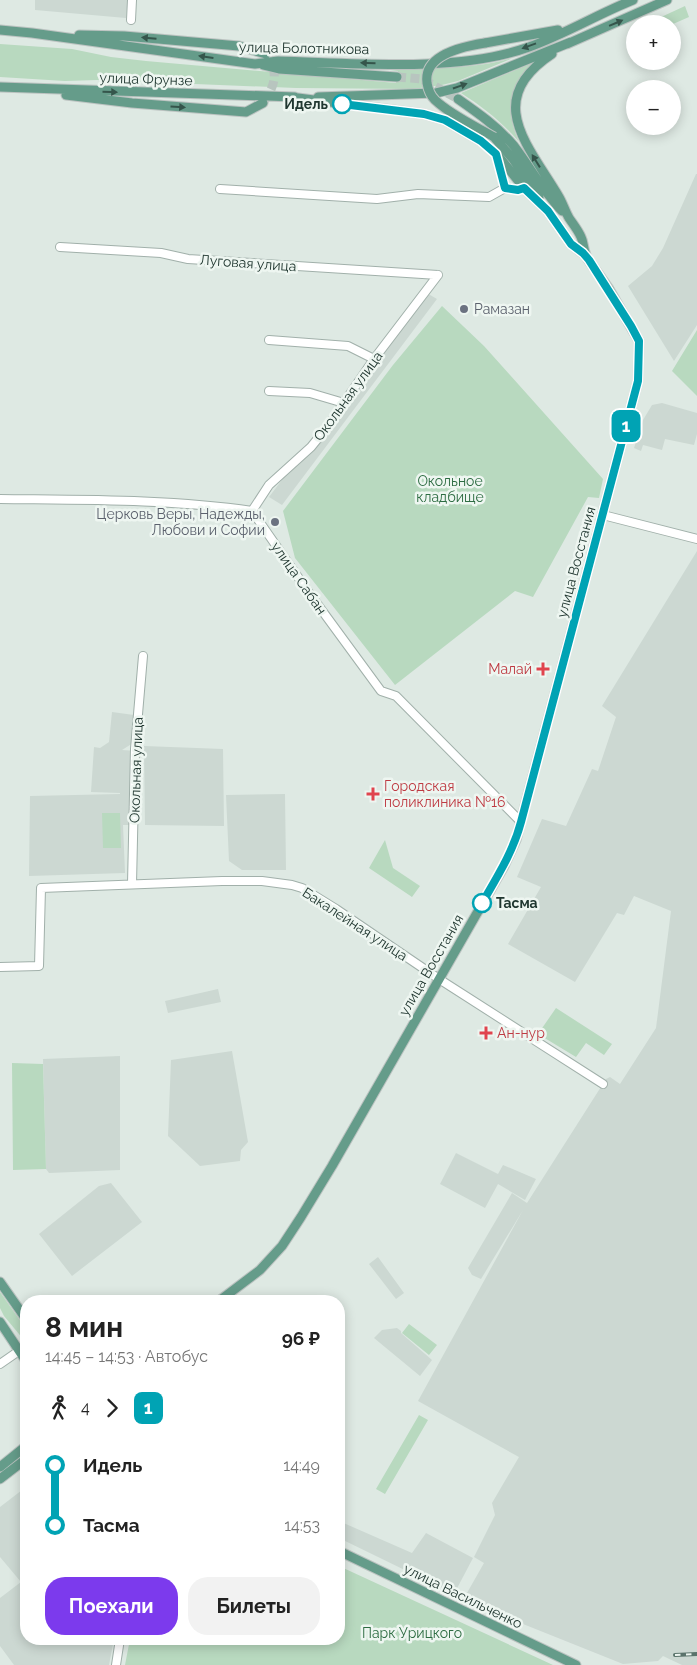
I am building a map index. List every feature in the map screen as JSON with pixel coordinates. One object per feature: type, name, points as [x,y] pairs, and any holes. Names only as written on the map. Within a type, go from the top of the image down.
[{"type":"main road","points":[[548,211],[513,159],[494,137],[436,100],[428,89],[426,78],[429,69],[436,60],[458,49],[573,27],[633,0]]},
{"type":"main road","points":[[290,97],[436,93],[457,88],[571,42],[667,0]]},
{"type":"main road","name":"улица Болотникова","points":[[0,30],[255,64],[278,61],[417,64],[462,61],[501,55],[529,47],[573,27]]},
{"type":"main road","points":[[32,33],[124,36],[239,46],[266,54]]},
{"type":"main road","points":[[569,218],[520,133],[516,116],[516,101],[527,75],[538,63],[571,42]]},
{"type":"main road","points":[[255,64],[279,69],[398,77]]},
{"type":"main road","name":"улица Фрунзе","points":[[0,87],[290,97]]},
{"type":"main road","points":[[26,89],[106,101],[246,112],[263,103]]},
{"type":"main road","name":"улица Восстания","points":[[227,1295],[260,1270],[282,1246],[332,1166],[504,865],[516,840],[638,381],[639,341],[613,296],[589,260],[571,244],[548,211],[524,188],[496,154],[481,141],[445,120],[424,114],[290,97]]},
{"type":"main road","points":[[458,98],[498,129],[513,146],[554,202],[569,218]]},
{"type":"main road","name":"улица Восстания","points":[[569,218],[581,237],[589,260]]},
{"type":"main road","points":[[0,1282],[20,1310]]},
{"type":"main road","points":[[0,1322],[20,1345]]},
{"type":"main road","points":[[0,1467],[20,1451]]},
{"type":"main road","points":[[0,1479],[20,1463]]},
{"type":"main road","name":"улица Васильченко","points":[[345,1554],[576,1665]]},
{"type":"street","points":[[131,20],[132,0]]},
{"type":"street","points":[[220,189],[377,199],[418,194],[489,197],[505,188],[518,190],[524,188]]},
{"type":"street","name":"Луговая улица","points":[[60,247],[162,253],[196,260],[438,276]]},
{"type":"street","name":"Окольная улица","points":[[252,511],[269,486],[311,447],[328,426],[374,359],[438,276]]},
{"type":"street","points":[[269,340],[348,346],[374,359]]},
{"type":"street","points":[[269,391],[310,393],[344,403]]},
{"type":"street","points":[[0,499],[131,502],[224,507],[252,511]]},
{"type":"street","name":"улица Сабан","points":[[252,511],[381,691],[396,696],[521,822]]},
{"type":"street","points":[[603,515],[697,539]]},
{"type":"street","name":"Окольная улица","points":[[132,884],[135,749],[142,656]]},
{"type":"street","name":"Бакалейная улица","points":[[0,967],[39,966],[41,888],[230,881],[292,885],[302,888],[336,909],[602,1084]]},
{"type":"street","points":[[0,1364],[20,1351]]},
{"type":"street","points":[[116,1665],[119,1645]]},
{"type":"shaded area","points":[[35,0],[128,0],[126,18],[35,10]]},
{"type":"shaded area","points":[[696,174],[697,325],[674,361],[628,286],[652,266],[663,248]]},
{"type":"shaded area","points":[[425,292],[437,299],[282,505],[269,497]]},
{"type":"shaded area","points":[[662,403],[697,413],[697,434],[694,445],[665,439],[662,450],[643,445],[641,451],[634,448],[643,420],[652,405]]},
{"type":"shaded area","points":[[697,551],[697,1665],[682,1665],[663,1656],[658,1661],[623,1664],[463,1600],[484,1563],[474,1557],[495,1515],[492,1503],[519,1457],[418,1401],[523,1210],[481,1279],[472,1275],[468,1268],[512,1193],[527,1203],[606,1079],[610,1077],[620,1084],[656,1028],[671,911],[634,896],[624,915],[617,913],[575,982],[508,944],[541,887],[517,877],[542,819],[566,826],[592,769],[598,771],[616,717],[602,706]]},
{"type":"shaded area","points":[[112,712],[134,715],[133,743],[122,750],[137,751],[136,825],[123,825],[125,873],[29,876],[30,796],[120,794],[91,792],[94,747],[100,748],[109,742]]},
{"type":"shaded area","points":[[144,746],[223,749],[224,826],[145,825]]},
{"type":"shaded area","points":[[285,794],[286,870],[242,870],[229,861],[226,795]]},
{"type":"shaded area","points":[[218,989],[221,1002],[168,1013],[165,1001]]},
{"type":"shaded area","points":[[232,1051],[248,1142],[241,1150],[240,1161],[200,1166],[168,1136],[171,1060]]},
{"type":"shaded area","points":[[120,1056],[120,1170],[49,1173],[46,1169],[43,1059]]},
{"type":"shaded area","points":[[456,1153],[498,1174],[503,1165],[536,1179],[525,1200],[498,1184],[485,1208],[440,1184]]},
{"type":"shaded area","points":[[111,1183],[142,1222],[72,1276],[39,1234],[99,1186]]},
{"type":"shaded area","points":[[378,1257],[404,1293],[396,1299],[369,1264]]},
{"type":"shaded area","points":[[397,1328],[432,1360],[420,1376],[374,1338],[382,1330]]},
{"type":"shaded area","points":[[20,1492],[20,1581],[0,1557],[0,1507]]},
{"type":"shaded area","points":[[345,1524],[412,1553],[426,1533],[473,1558],[454,1594],[345,1541]]},
{"type":"shaded area","points":[[20,1583],[20,1645],[113,1645],[109,1665],[14,1665],[0,1646],[0,1598]]},
{"type":"green space","points":[[685,6],[689,17],[681,20],[681,15],[666,15]]},
{"type":"green space","points":[[0,44],[72,49],[111,57],[146,61],[396,83],[398,71],[374,68],[462,67],[513,58],[458,81],[442,85],[413,89],[296,88],[97,80],[65,81],[0,77]]},
{"type":"green space","points":[[532,63],[519,82],[512,101],[512,120],[519,142],[492,115],[461,93]]},
{"type":"green space","name":"Окольное кладбище","points":[[442,306],[484,346],[603,479],[599,498],[588,497],[533,597],[515,591],[395,685],[295,558],[283,511],[393,365]]},
{"type":"green space","points":[[697,330],[697,396],[672,371]]},
{"type":"green space","points":[[102,813],[120,813],[121,848],[103,848]]},
{"type":"green space","points":[[385,840],[393,868],[420,886],[412,897],[369,868]]},
{"type":"green space","points":[[556,1008],[612,1044],[604,1055],[586,1043],[576,1057],[538,1034]]},
{"type":"green space","points":[[12,1063],[43,1064],[46,1169],[13,1170]]},
{"type":"green space","points":[[0,1292],[20,1320],[20,1335],[4,1316],[0,1308]]},
{"type":"green space","points":[[409,1324],[437,1345],[429,1355],[402,1333]]},
{"type":"green space","points":[[419,1415],[428,1420],[385,1494],[376,1489]]},
{"type":"green space","name":"Парк Урицкого","points":[[345,1569],[553,1665],[125,1665],[129,1645],[345,1645]]},
{"type":"tunnel","points":[[264,101],[274,82],[271,62]]},
{"type":"tunnel","points":[[397,77],[422,79],[458,99]]},
{"type":"railway","points":[[675,1655],[697,1654]]},
{"type":"bus line","name":"1","points":[[342,104],[424,114],[445,120],[481,141],[496,154],[505,188],[518,190],[524,188],[548,211],[571,244],[589,260],[609,289],[639,341],[638,381],[516,840],[482,903]]},
{"type":"place","name":"Идель","points":[[342,104]]},
{"type":"place","name":"Рамазан","points":[[464,309]]},
{"type":"place","name":"Церковь Веры, Надежды, Любови и Софии","points":[[275,522]]},
{"type":"place","name":"Малай","points":[[543,669]]},
{"type":"place","name":"Городская поликлиника №16","points":[[373,794]]},
{"type":"place","name":"Тасма","points":[[482,903]]},
{"type":"place","name":"Ан-нур","points":[[486,1033]]}]
